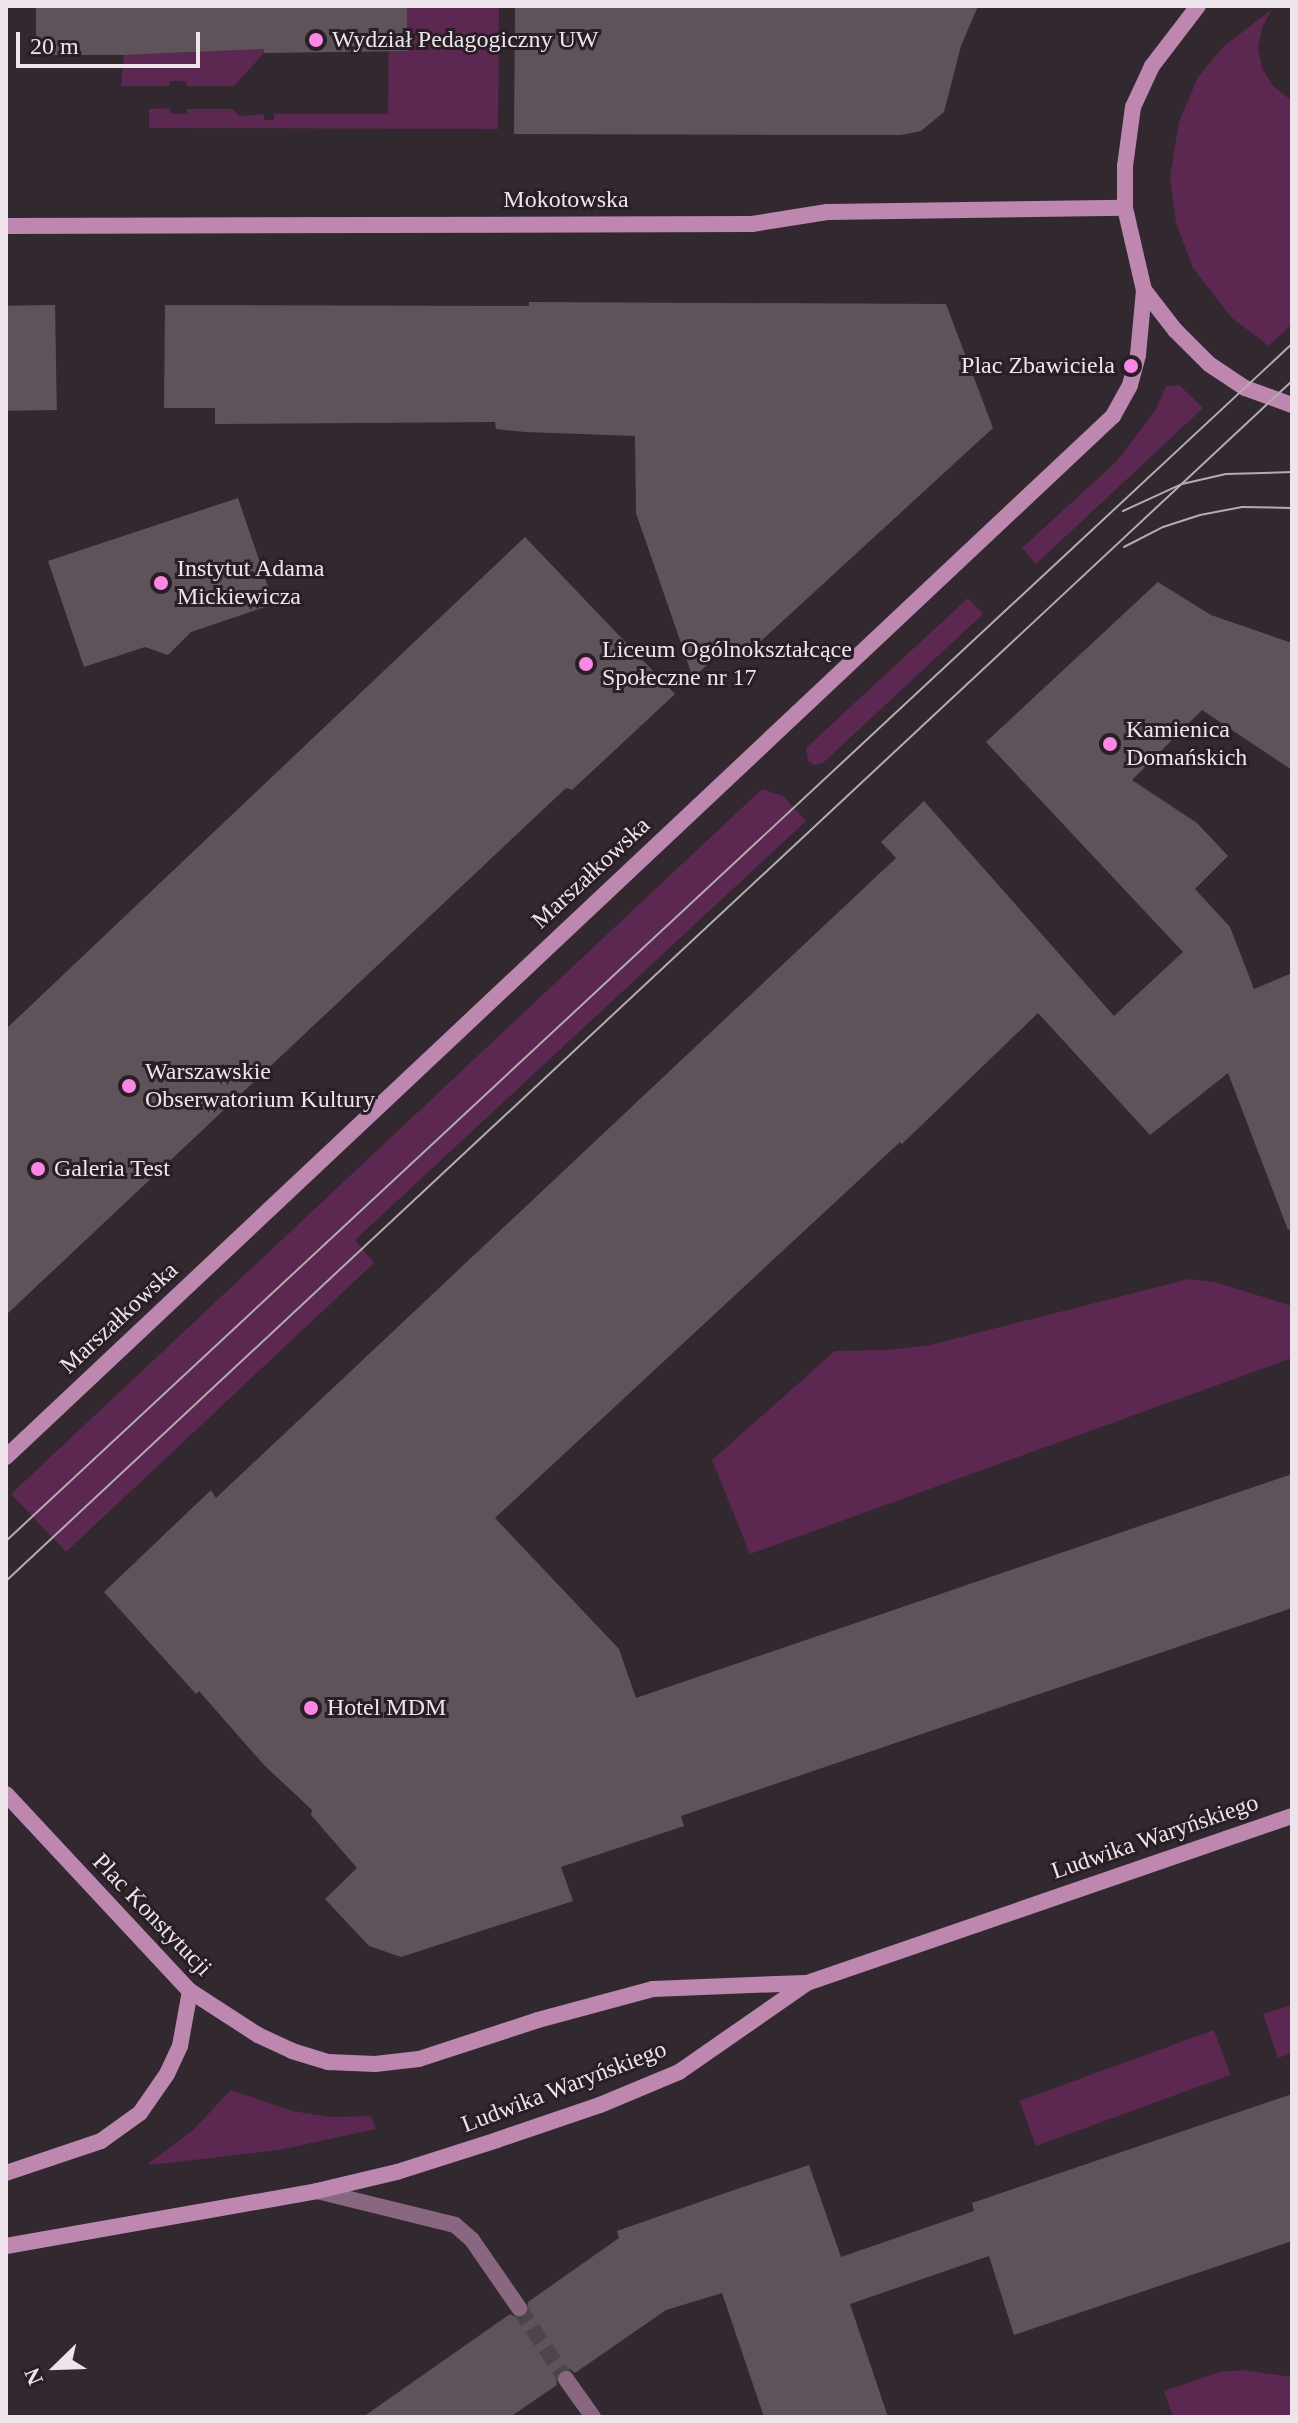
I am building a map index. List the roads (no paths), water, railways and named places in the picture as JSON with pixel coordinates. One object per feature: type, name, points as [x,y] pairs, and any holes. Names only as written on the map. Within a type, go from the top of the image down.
[{"type":"street","points":[[1198,6],[1152,66],[1133,107],[1125,166],[1125,208],[1144,290],[1175,330],[1209,364],[1245,388],[1292,405]]},
{"type":"street","name":"Mokotowska","points":[[6,226],[752,224],[827,212],[1125,208]]},
{"type":"street","name":"Marszałkowska","points":[[6,1457],[1113,416],[1130,385],[1138,355],[1144,290]]},
{"type":"street","name":"Plac Konstytucji","points":[[6,1794],[190,1991],[225,2016],[292,2051],[328,2062],[375,2064]]},
{"type":"street","name":"Ludwika Waryńskiego","points":[[317,2191],[486,2144],[600,2105],[679,2072],[807,1983],[1292,1816]]},
{"type":"street","name":"Ludwika Waryńskiego","points":[[375,2064],[419,2059],[538,2020],[653,1989],[807,1983]]},
{"type":"street","points":[[6,2173],[101,2141],[140,2113],[167,2074],[180,2046],[190,1991]]},
{"type":"street","points":[[6,2246],[317,2191],[455,2225],[472,2240],[519,2308]]},
{"type":"street","points":[[566,2379],[593,2417]]},
{"type":"tunnel","points":[[519,2308],[566,2379]]},
{"type":"tram line","points":[[6,1541],[1292,344]]},
{"type":"tram line","points":[[6,1581],[1292,381]]},
{"type":"tram line","points":[[1123,511],[1182,484],[1226,474],[1292,472]]},
{"type":"tram line","points":[[1124,547],[1163,527],[1200,515],[1242,507],[1292,508]]},
{"type":"place","name":"Wydział Pedagogiczny UW","points":[[316,40]]},
{"type":"place","name":"Plac Zbawiciela","points":[[1131,366]]},
{"type":"place","name":"Instytut Adama Mickiewicza","points":[[161,583]]},
{"type":"place","name":"Liceum Ogólnokształcące Społeczne nr 17","points":[[586,664]]},
{"type":"place","name":"Kamienica Domańskich","points":[[1110,744]]},
{"type":"place","name":"Warszawskie Obserwatorium Kultury","points":[[129,1086]]},
{"type":"place","name":"Galeria Test","points":[[38,1169]]},
{"type":"place","name":"Hotel MDM","points":[[311,1708]]}]
